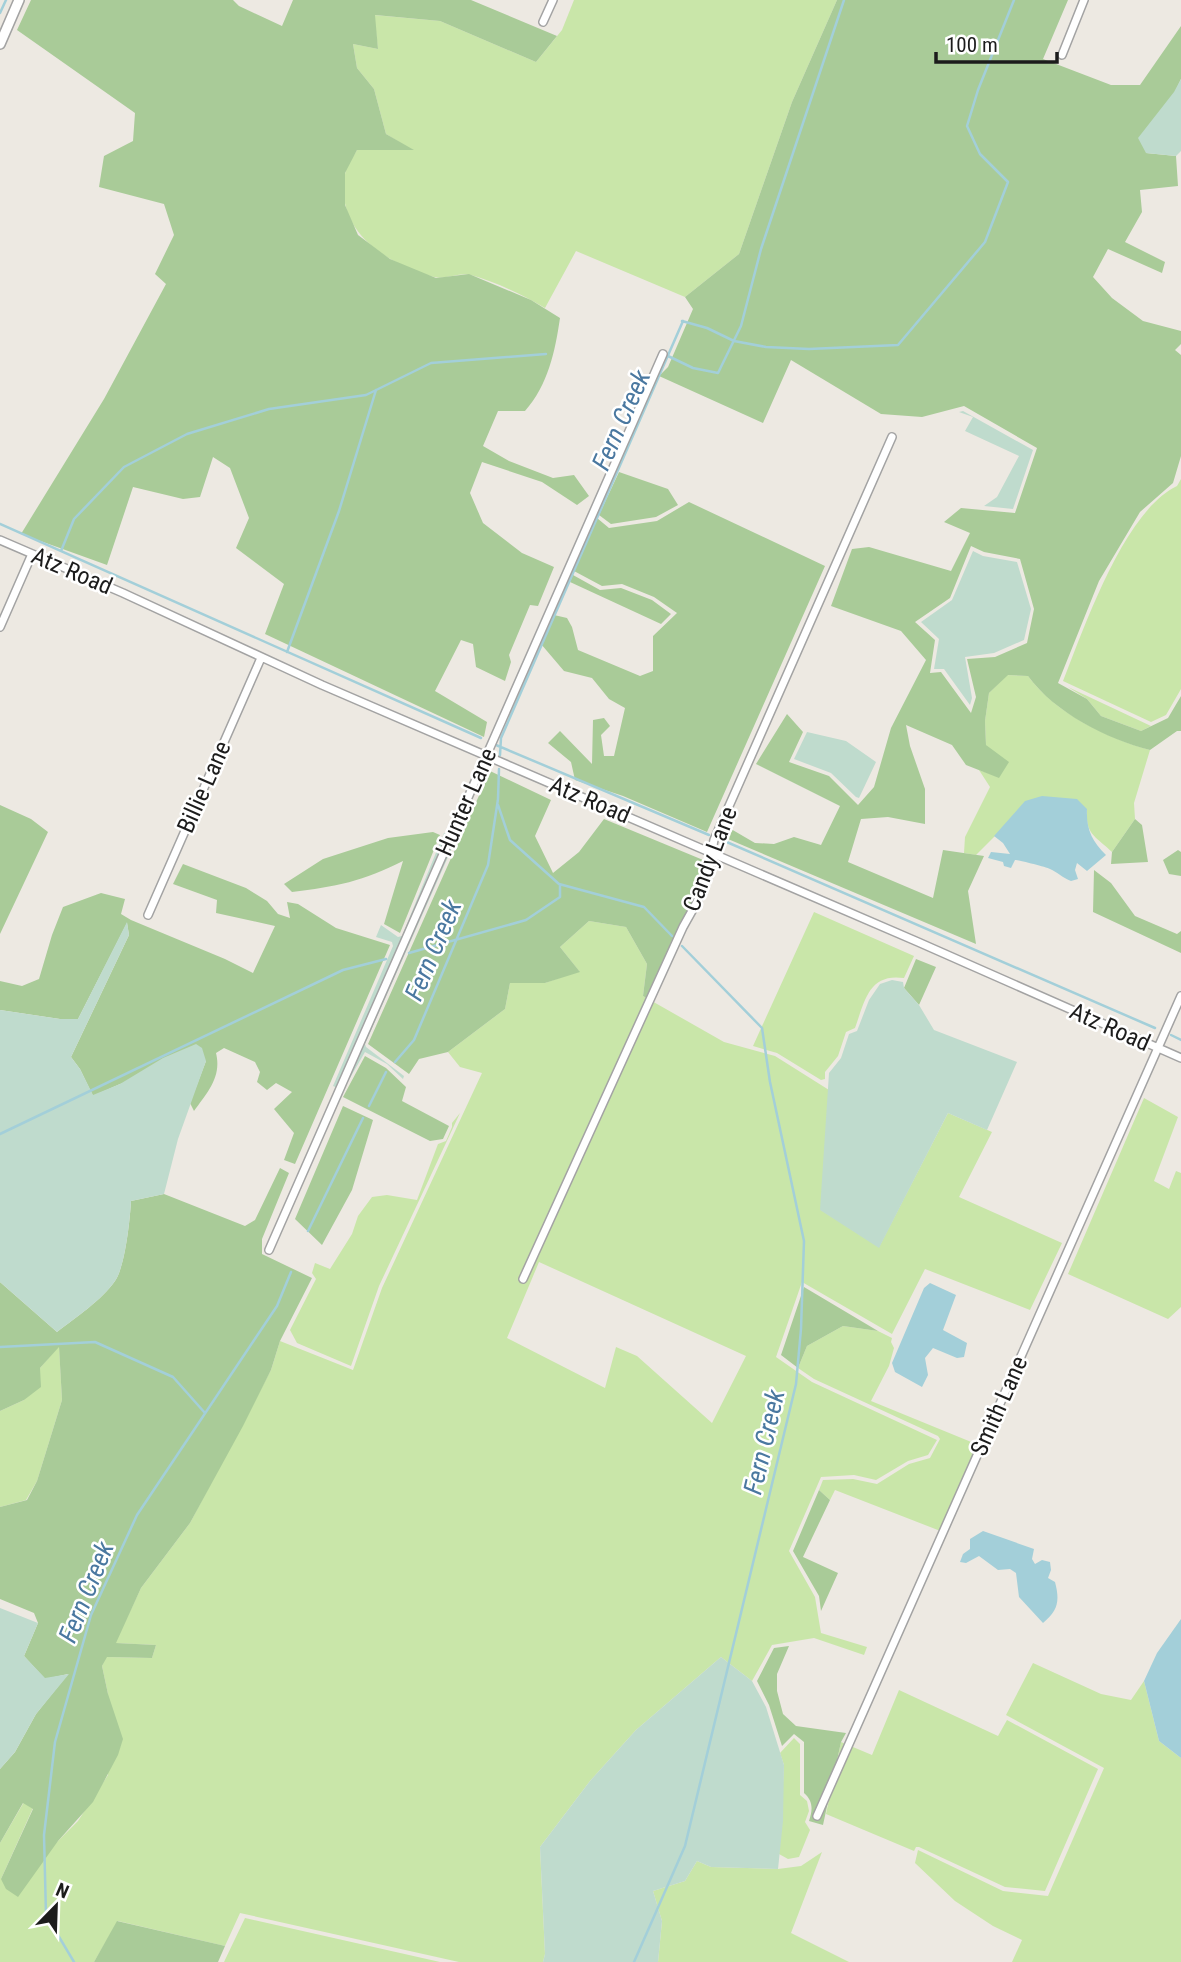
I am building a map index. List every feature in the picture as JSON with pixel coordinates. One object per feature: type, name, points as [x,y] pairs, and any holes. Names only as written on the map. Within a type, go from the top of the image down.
[{"type":"street","points":[[0,44],[19,0]]},
{"type":"street","points":[[543,22],[553,0]]},
{"type":"street","points":[[1062,55],[1084,0]]},
{"type":"street","name":"Hunter Lane","points":[[269,1250],[663,354]]},
{"type":"street","name":"Candy Lane","points":[[523,1279],[683,927],[697,902],[706,880],[710,852],[892,436]]},
{"type":"street","name":"Atz Road","points":[[0,540],[123,593],[261,659],[1181,1058]]},
{"type":"street","points":[[0,627],[32,554]]},
{"type":"street","name":"Billie Lane","points":[[148,915],[261,659]]},
{"type":"street","name":"Smith Lane","points":[[817,1815],[1181,996]]},
{"type":"green space","points":[[31,0],[233,0],[239,6],[282,26],[293,0],[471,0],[557,36],[536,62],[440,21],[375,15],[378,49],[353,44],[357,68],[374,89],[386,134],[414,150],[357,150],[345,173],[345,205],[358,235],[390,259],[436,278],[469,274],[531,300],[560,318],[553,356],[533,401],[525,411],[498,411],[483,446],[509,461],[553,478],[574,475],[589,496],[577,505],[542,482],[482,462],[470,493],[483,523],[522,553],[554,567],[538,606],[530,605],[509,655],[511,662],[505,681],[476,667],[473,644],[461,640],[435,691],[487,722],[484,737],[265,634],[284,584],[236,548],[249,518],[230,468],[213,457],[200,497],[183,499],[133,487],[107,565],[21,534],[104,399],[166,284],[155,274],[174,235],[164,204],[99,187],[104,156],[133,141],[135,113],[17,30]]},
{"type":"green space","points":[[574,0],[837,0],[792,102],[739,254],[685,297],[576,251],[545,308],[509,289],[480,278],[466,274],[443,278],[416,271],[382,254],[367,242],[348,212],[344,194],[348,165],[357,150],[412,150],[386,134],[374,89],[357,68],[353,44],[378,49],[374,15],[440,21],[536,62],[562,30]]},
{"type":"green space","points":[[837,0],[1068,0],[1043,59],[1111,85],[1140,85],[1181,26],[1181,79],[1146,153],[1176,156],[1178,186],[1140,190],[1142,212],[1125,242],[1165,262],[1162,273],[1108,249],[1093,277],[1112,298],[1143,321],[1181,331],[1181,344],[1175,350],[1181,355],[1181,456],[1173,483],[1140,512],[1099,581],[1058,683],[1087,699],[1101,716],[1141,731],[1168,718],[1181,696],[1181,731],[1150,750],[1134,745],[1100,732],[1067,713],[1052,702],[1028,676],[1008,675],[989,693],[985,721],[986,745],[1009,762],[999,778],[966,765],[952,745],[906,725],[910,746],[925,789],[925,824],[888,817],[861,819],[848,862],[933,898],[943,850],[984,856],[968,891],[976,944],[728,839],[731,829],[755,843],[774,844],[794,837],[821,845],[840,806],[756,764],[787,714],[803,732],[789,762],[829,776],[858,805],[874,787],[891,728],[926,660],[901,631],[831,606],[852,549],[869,547],[951,571],[970,533],[944,522],[961,508],[1015,513],[1037,448],[964,406],[922,417],[881,414],[791,360],[763,423],[659,376],[668,367],[693,309],[685,297],[739,254],[792,102]],"holes":[[[971,546],[984,552],[1020,559],[1034,609],[1027,643],[995,657],[967,659],[976,697],[971,713],[941,672],[930,673],[935,640],[915,622],[950,598]]]},
{"type":"green space","points":[[1181,79],[1181,151],[1176,156],[1146,153],[1138,138]]},
{"type":"green space","points":[[963,411],[1033,450],[1013,509],[984,506],[997,497],[1019,456],[965,431],[973,417],[959,412]]},
{"type":"green space","points":[[619,472],[668,489],[678,505],[656,517],[611,524],[599,515]]},
{"type":"green space","points":[[1181,479],[1181,689],[1166,715],[1151,722],[1063,681],[1094,603],[1123,545],[1158,499],[1177,486]]},
{"type":"green space","points":[[689,502],[825,566],[707,832],[623,796],[575,780],[571,762],[548,743],[560,731],[592,764],[593,720],[604,718],[610,726],[601,735],[604,756],[614,756],[625,708],[609,699],[592,678],[564,671],[541,644],[554,615],[567,618],[578,650],[640,676],[653,671],[653,636],[677,613],[654,597],[622,584],[602,586],[574,571],[597,518],[609,528],[657,521]]},
{"type":"green space","points":[[973,551],[983,556],[1017,562],[1031,609],[1024,640],[994,653],[965,657],[972,698],[970,705],[944,669],[934,669],[939,639],[921,622],[952,600]]},
{"type":"green space","points":[[573,575],[600,590],[621,588],[652,600],[671,614],[661,624],[570,582]]},
{"type":"green space","points":[[1007,675],[1028,676],[1067,713],[1117,739],[1150,750],[1134,803],[1135,819],[1112,852],[1090,830],[1087,809],[1004,827],[976,855],[964,853],[965,837],[990,787],[979,770],[999,777],[986,745],[985,721],[989,693]]},
{"type":"green space","points":[[1068,687],[1151,726],[1141,731],[1101,716],[1087,699]]},
{"type":"green space","points":[[807,732],[846,741],[876,762],[859,798],[831,773],[794,759]]},
{"type":"green space","points":[[490,771],[551,800],[535,836],[553,873],[579,852],[604,819],[708,862],[706,880],[650,1000],[643,996],[647,964],[626,927],[589,921],[560,947],[580,972],[545,983],[510,983],[505,1009],[448,1052],[419,1059],[409,1074],[368,1044]]},
{"type":"green space","points":[[0,805],[31,819],[48,832],[0,934]]},
{"type":"green space","points":[[1135,819],[1142,825],[1148,862],[1111,864],[1112,852]]},
{"type":"green space","points":[[460,830],[365,1044],[404,1076],[403,1079],[387,1064],[365,1052],[343,1090],[333,1086],[393,946],[392,942],[376,937],[381,925],[398,937],[402,936],[444,833]]},
{"type":"green space","points":[[433,832],[440,835],[400,933],[384,924],[403,861],[375,874],[336,885],[292,892],[284,884],[323,859],[388,838]]},
{"type":"green space","points":[[1178,850],[1181,852],[1181,876],[1169,874],[1163,860]]},
{"type":"green space","points":[[183,864],[246,888],[267,901],[278,914],[290,918],[287,902],[298,904],[336,928],[390,945],[295,1164],[284,1160],[294,1133],[274,1109],[292,1092],[276,1083],[267,1090],[257,1082],[260,1072],[255,1062],[224,1048],[216,1053],[215,1077],[194,1111],[190,1103],[206,1061],[120,1084],[93,1096],[71,1057],[129,935],[127,923],[78,1019],[0,1010],[0,981],[22,986],[39,979],[63,907],[101,893],[125,899],[121,914],[131,920],[253,973],[275,926],[216,913],[217,900],[173,884]]},
{"type":"green space","points":[[1094,870],[1111,883],[1135,916],[1177,934],[1181,931],[1181,953],[1093,912]]},
{"type":"green space","points":[[814,912],[914,956],[904,978],[883,980],[870,991],[855,1028],[846,1032],[838,1056],[825,1072],[825,1079],[821,1080],[777,1053],[753,1046]]},
{"type":"green space","points":[[589,921],[626,927],[647,964],[643,996],[724,1042],[775,1056],[829,1090],[821,1210],[879,1247],[948,1113],[992,1132],[959,1197],[1062,1243],[1030,1310],[925,1269],[892,1334],[802,1282],[776,1357],[812,1382],[937,1440],[928,1455],[908,1461],[876,1480],[854,1475],[821,1477],[789,1551],[815,1597],[821,1633],[867,1647],[864,1655],[814,1638],[772,1645],[752,1681],[721,1657],[636,1730],[590,1781],[540,1847],[545,1954],[543,1962],[459,1962],[240,1913],[225,1946],[118,1921],[94,1962],[0,1962],[0,1843],[24,1802],[33,1808],[1,1879],[58,1841],[78,1821],[108,1775],[108,1694],[102,1666],[106,1657],[152,1658],[156,1645],[115,1643],[141,1588],[190,1523],[271,1370],[280,1341],[353,1370],[382,1288],[482,1073],[460,1067],[448,1052],[505,1009],[510,983],[545,983],[579,971],[560,947]],"holes":[[[539,1262],[746,1356],[712,1423],[637,1356],[616,1347],[605,1388],[507,1338]]]},
{"type":"green space","points":[[127,922],[129,935],[71,1057],[93,1095],[120,1084],[163,1058],[196,1044],[202,1048],[206,1061],[178,1139],[164,1194],[131,1201],[119,1274],[96,1302],[57,1332],[0,1282],[0,1010],[78,1019]]},
{"type":"green space","points":[[916,959],[936,967],[919,1005],[904,988]]},
{"type":"green space","points":[[892,980],[903,982],[904,988],[919,1005],[934,1030],[1017,1062],[987,1130],[948,1113],[879,1248],[820,1210],[829,1073],[841,1058],[849,1034],[857,1031],[869,1000],[880,984]]},
{"type":"green space","points":[[365,1056],[386,1068],[406,1087],[402,1101],[449,1126],[443,1139],[430,1141],[343,1097]]},
{"type":"green space","points":[[1144,1098],[1178,1117],[1154,1181],[1169,1189],[1176,1171],[1181,1173],[1181,1307],[1168,1319],[1068,1274]]},
{"type":"green space","points":[[343,1106],[373,1120],[352,1190],[322,1245],[295,1219]]},
{"type":"green space","points":[[460,1113],[379,1286],[351,1366],[297,1343],[290,1330],[316,1279],[312,1273],[315,1263],[330,1269],[352,1234],[358,1216],[372,1197],[387,1195],[417,1200],[438,1144],[446,1141],[452,1123]]},
{"type":"green space","points":[[280,1168],[289,1173],[262,1239],[262,1254],[312,1278],[280,1341],[271,1370],[243,1426],[190,1523],[141,1588],[116,1643],[156,1645],[152,1658],[107,1657],[102,1666],[123,1739],[118,1755],[93,1802],[58,1841],[18,1897],[6,1889],[1,1879],[33,1809],[23,1803],[0,1843],[0,1769],[15,1752],[36,1714],[68,1674],[45,1679],[24,1656],[38,1623],[34,1613],[0,1599],[0,1507],[27,1500],[37,1481],[62,1400],[59,1347],[40,1368],[41,1387],[24,1400],[0,1411],[0,1282],[57,1332],[96,1302],[119,1274],[131,1201],[164,1194],[245,1226],[255,1220]]},
{"type":"green space","points":[[804,1287],[878,1331],[843,1326],[807,1346],[798,1368],[781,1355]]},
{"type":"green space","points":[[843,1326],[878,1331],[892,1338],[894,1348],[889,1366],[871,1401],[981,1446],[943,1532],[835,1490],[830,1500],[819,1490],[823,1480],[853,1479],[877,1484],[909,1464],[930,1458],[940,1439],[814,1379],[798,1368],[807,1346]]},
{"type":"green space","points":[[59,1346],[62,1400],[37,1481],[26,1500],[0,1507],[0,1411],[24,1400],[40,1368]]},
{"type":"green space","points":[[819,1490],[830,1500],[803,1557],[838,1573],[821,1611],[819,1596],[793,1551]]},
{"type":"green space","points":[[0,1608],[38,1623],[24,1656],[45,1678],[69,1674],[36,1714],[15,1752],[0,1769]]},
{"type":"green space","points":[[789,1646],[777,1674],[777,1691],[783,1714],[796,1726],[846,1733],[841,1742],[823,1825],[809,1821],[811,1806],[804,1793],[804,1742],[794,1734],[782,1746],[769,1705],[757,1681],[774,1648]]},
{"type":"green space","points":[[721,1657],[752,1681],[766,1707],[784,1765],[783,1821],[778,1869],[711,1867],[697,1861],[685,1881],[653,1891],[662,1921],[658,1962],[543,1962],[545,1954],[540,1847],[590,1781],[636,1730]]},
{"type":"green space","points":[[1033,1663],[1101,1694],[1131,1700],[1144,1681],[1159,1741],[1181,1758],[1181,1962],[1012,1962],[1022,1940],[993,1926],[955,1901],[915,1863],[918,1850],[1003,1891],[1048,1896],[1104,1768],[1006,1715]]},
{"type":"green space","points":[[899,1690],[998,1736],[1007,1720],[1098,1769],[1045,1891],[1005,1887],[919,1847],[914,1851],[826,1814],[841,1742],[872,1755]]},
{"type":"green space","points":[[794,1738],[800,1744],[800,1795],[807,1801],[809,1811],[805,1822],[810,1830],[799,1857],[788,1859],[779,1854],[784,1765],[780,1753]]},
{"type":"green space","points":[[822,1852],[791,1933],[849,1962],[658,1962],[662,1921],[653,1891],[685,1881],[697,1861],[711,1867],[778,1869],[801,1866]]},
{"type":"green space","points":[[245,1918],[440,1962],[224,1962]]},
{"type":"green space","points":[[117,1921],[225,1946],[218,1962],[94,1962]]},
{"type":"water","points":[[1042,796],[1077,799],[1087,809],[1091,834],[1106,855],[1087,871],[1077,863],[1075,870],[1078,879],[1071,881],[1050,869],[1017,860],[1011,868],[1004,866],[1003,862],[988,858],[991,852],[1010,854],[994,836],[1025,801]]},
{"type":"water","points":[[930,1283],[956,1295],[943,1330],[967,1343],[964,1357],[957,1358],[933,1348],[925,1358],[928,1375],[922,1387],[895,1372],[892,1363],[924,1288]]},
{"type":"water","points":[[983,1531],[1034,1549],[1032,1559],[1035,1564],[1042,1560],[1050,1562],[1048,1578],[1055,1582],[1057,1600],[1055,1610],[1043,1623],[1019,1597],[1016,1573],[1010,1569],[998,1570],[979,1556],[966,1563],[960,1562],[963,1554],[970,1549],[970,1539]]},
{"type":"water","points":[[1181,1619],[1181,1758],[1159,1741],[1144,1681],[1157,1653]]},
{"type":"waterway","points":[[0,13],[6,0]]},
{"type":"waterway","name":"Fern Creek","points":[[668,356],[693,368],[718,373],[741,326],[761,249],[844,0]]},
{"type":"waterway","points":[[682,321],[707,328],[734,341],[766,347],[809,349],[898,345],[985,242],[1008,182],[980,154],[967,126],[978,90],[1014,0]]},
{"type":"waterway","name":"Fern Creek","points":[[500,755],[501,738],[683,321]]},
{"type":"waterway","points":[[61,551],[74,519],[124,467],[187,434],[269,409],[366,395],[431,363],[546,354]]},
{"type":"waterway","points":[[287,652],[339,511],[376,390]]},
{"type":"waterway","points":[[0,524],[481,738]]},
{"type":"waterway","points":[[496,745],[709,835]]},
{"type":"waterway","name":"Fern Creek","points":[[395,1062],[414,1040],[488,865],[498,799],[499,769]]},
{"type":"waterway","name":"Fern Creek","points":[[498,805],[510,840],[559,884],[644,907],[672,936]]},
{"type":"waterway","points":[[722,840],[1155,1028]]},
{"type":"waterway","points":[[409,953],[526,920],[560,897],[560,885]]},
{"type":"waterway","name":"Fern Creek","points":[[634,1962],[685,1846],[796,1384],[801,1329],[804,1241],[770,1082],[762,1028],[682,946]]},
{"type":"waterway","points":[[0,1134],[343,970],[386,959]]},
{"type":"waterway","points":[[1171,1035],[1181,1040]]},
{"type":"waterway","name":"Fern Creek","points":[[369,1106],[386,1072]]},
{"type":"waterway","name":"Fern Creek","points":[[308,1231],[363,1118]]},
{"type":"waterway","name":"Fern Creek","points":[[74,1962],[46,1915],[44,1835],[55,1742],[91,1615],[137,1515],[277,1306],[291,1272]]},
{"type":"waterway","points":[[0,1347],[95,1342],[173,1377],[205,1413]]}]
